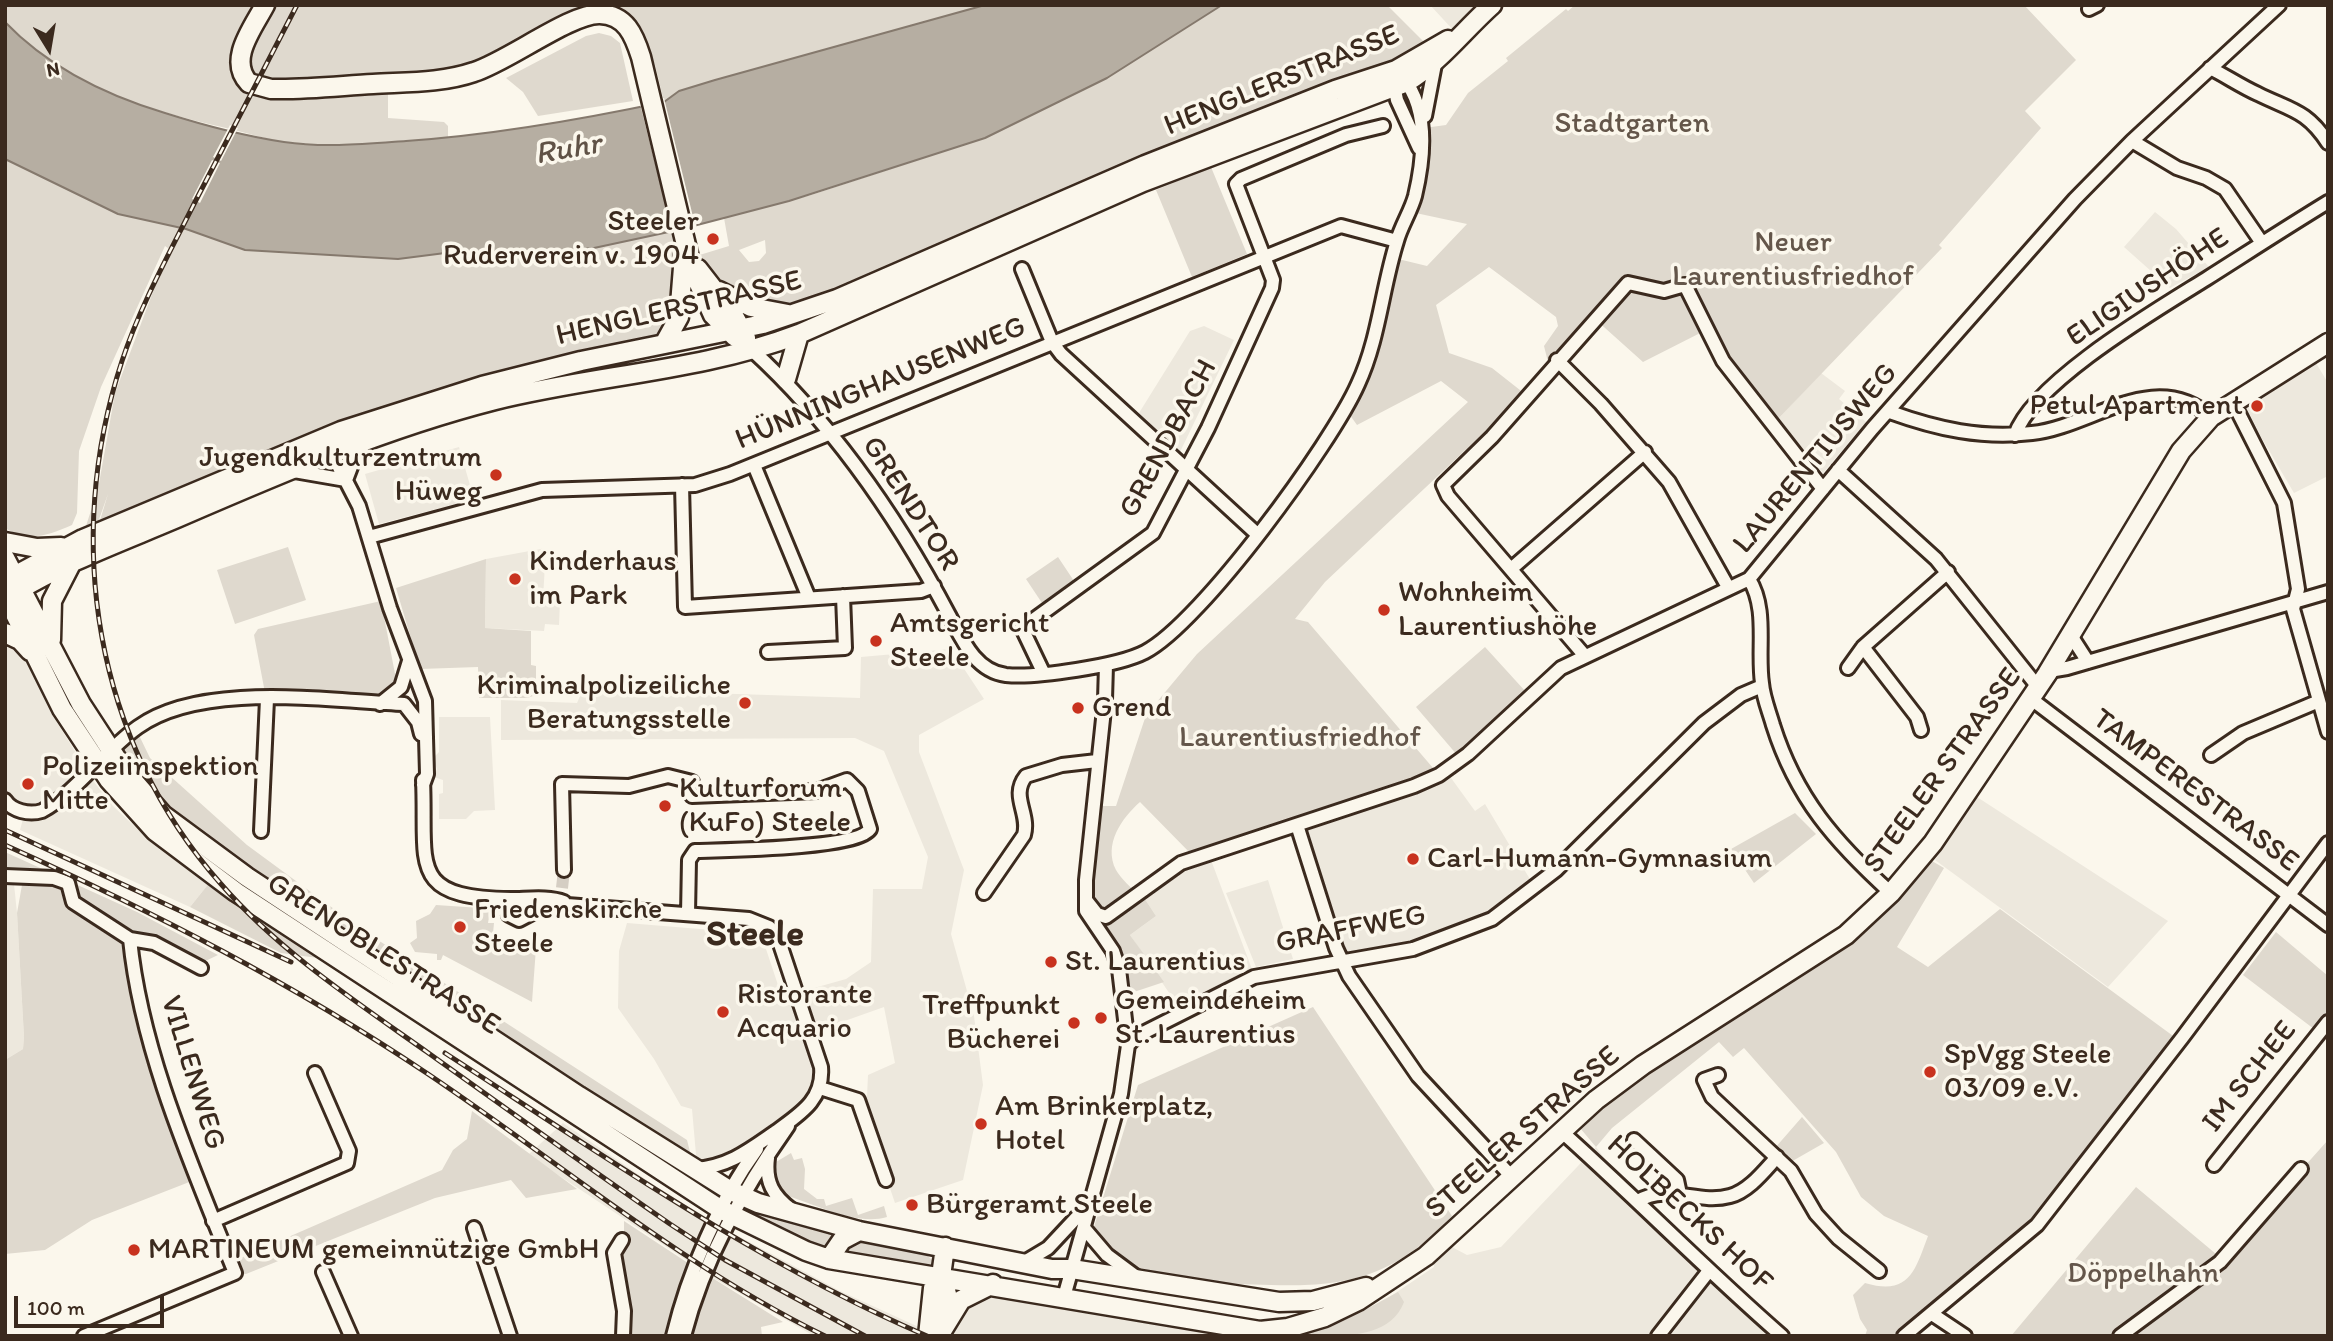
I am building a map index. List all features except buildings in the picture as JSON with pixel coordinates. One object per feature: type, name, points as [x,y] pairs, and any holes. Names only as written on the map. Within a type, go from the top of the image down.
[{"type":"main road","points":[[265,5],[242,49],[239,62],[247,81],[264,89],[419,81],[465,75],[506,58],[579,19],[596,14],[614,17],[627,25],[634,36],[640,56],[687,247],[706,302],[733,338],[752,350]]},
{"type":"main road","points":[[1463,31],[1492,5]]},
{"type":"main road","name":"HENGLERSTRASSE","points":[[752,350],[799,334],[1143,182],[1395,87],[1435,64],[1463,31]]},
{"type":"main road","name":"HENGLERSTRASSE","points":[[70,555],[287,471],[328,445],[368,439],[496,400],[733,338],[836,299],[1145,165],[1335,90],[1395,87],[1463,31]]},
{"type":"main road","points":[[687,247],[714,289],[733,338]]},
{"type":"main road","points":[[664,344],[679,317],[681,265],[687,247]]},
{"type":"main road","points":[[714,289],[751,307],[792,314]]},
{"type":"main road","points":[[786,379],[799,334]]},
{"type":"main road","name":"HENGLERSTRASSE","points":[[10,589],[132,517],[482,386],[664,344],[733,338]]},
{"type":"main road","name":"STEELER STRASSE","points":[[941,1276],[1259,1331],[1288,1328],[1325,1317],[1358,1301],[1401,1273],[1426,1256],[1561,1131],[1643,1065],[1846,935],[1891,893],[1933,843],[2049,671],[2181,451],[2211,417],[2328,343]]},
{"type":"main road","points":[[5,542],[70,555],[52,601],[51,642]]},
{"type":"main road","points":[[5,558],[10,589]]},
{"type":"main road","name":"GRENOBLESTRASSE","points":[[10,589],[51,642],[104,757],[155,831],[236,892],[726,1212],[829,1259],[941,1276]]},
{"type":"main road","name":"GRENOBLESTRASSE","points":[[10,589],[38,660],[62,709],[104,757],[163,815],[199,844],[445,1009],[694,1169],[736,1193],[859,1231],[945,1247]]},
{"type":"main road","points":[[5,633],[20,640],[38,660]]},
{"type":"main road","points":[[829,1259],[842,1240],[859,1231]]},
{"type":"main road","points":[[931,1316],[933,1288],[941,1276],[945,1247]]},
{"type":"main road","name":"STEELER STRASSE","points":[[945,1247],[1071,1273],[1138,1278],[1279,1302],[1340,1296],[1401,1273]]},
{"type":"main road","points":[[904,1272],[924,1294],[937,1334]]},
{"type":"main road","points":[[1071,1273],[1150,1291],[1178,1286]]},
{"type":"main road","points":[[937,1334],[947,1294],[941,1276]]},
{"type":"main road","points":[[937,1334],[961,1300],[993,1284]]},
{"type":"street","name":"LAURENTIUSWEG","points":[[1086,900],[1097,914],[1107,917],[1181,863],[1439,775],[1468,754],[1552,674],[1749,579],[1838,470],[2075,199],[2132,141],[2279,5]]},
{"type":"street","points":[[1422,123],[1435,64]]},
{"type":"street","points":[[2210,68],[2258,95],[2299,111],[2311,120],[2328,142]]},
{"type":"street","points":[[1395,87],[1416,98],[1422,123]]},
{"type":"street","points":[[1395,87],[1420,150]]},
{"type":"street","name":"GRENDTOR","points":[[752,350],[786,379],[869,484],[934,586],[965,645],[985,667],[1005,675],[1106,665],[1146,651],[1166,636],[1217,585],[1257,534],[1345,410],[1368,359],[1397,241],[1414,197],[1422,123]]},
{"type":"street","name":"GRENDBACH","points":[[1043,672],[1022,628],[1153,533],[1188,468],[1272,288],[1273,280],[1236,190],[1236,184],[1241,179],[1346,135],[1383,126]]},
{"type":"street","points":[[2132,141],[2177,168],[2206,178],[2225,189],[2262,243]]},
{"type":"street","name":"ELIGIUSHÖHE","points":[[2015,435],[2028,409],[2092,355],[2156,309],[2328,202]]},
{"type":"street","name":"HÜNNINGHAUSENWEG","points":[[369,537],[542,490],[706,482],[831,434],[1341,226],[1397,241]]},
{"type":"street","points":[[1022,269],[1052,342],[1071,363],[1257,534]]},
{"type":"street","points":[[1585,656],[1445,493],[1443,485],[1492,437],[1557,360],[1628,284],[1664,291],[1685,285],[1703,325],[1734,377],[1823,489]]},
{"type":"street","points":[[1557,360],[1645,452],[1669,482],[1728,587]]},
{"type":"street","points":[[1890,412],[1978,436],[2050,431],[2124,402],[2144,397],[2189,404],[2211,417]]},
{"type":"street","points":[[2233,402],[2284,503],[2298,589],[2293,609],[2328,732]]},
{"type":"street","points":[[346,480],[354,459],[368,439]]},
{"type":"street","points":[[328,445],[346,480],[369,537],[425,701],[427,774],[423,786]]},
{"type":"street","points":[[1511,569],[1645,452]]},
{"type":"street","points":[[754,465],[809,598]]},
{"type":"street","name":"TAMPERESTRASSE","points":[[1838,470],[1948,572],[2034,692],[2328,925]]},
{"type":"street","points":[[287,471],[346,480]]},
{"type":"street","points":[[682,485],[685,607],[921,591],[934,586]]},
{"type":"street","points":[[1848,668],[1863,647],[1948,572]]},
{"type":"street","points":[[1749,579],[1759,604],[1762,687],[1783,752],[1807,802],[1826,830],[1891,893]]},
{"type":"street","points":[[2049,671],[2328,592]]},
{"type":"street","points":[[768,652],[845,648],[842,596]]},
{"type":"street","points":[[2070,634],[2088,662]]},
{"type":"street","points":[[1863,647],[1917,717],[1921,730]]},
{"type":"street","points":[[380,704],[401,687],[410,660]]},
{"type":"street","points":[[1064,1297],[1121,1094],[1128,1045],[1119,968],[1113,951],[1088,916],[1086,900],[1106,665]]},
{"type":"street","points":[[5,800],[9,805],[23,811],[42,811],[136,728],[173,708],[197,702],[267,699],[404,705],[410,701],[418,683]]},
{"type":"street","name":"GRAFFWEG","points":[[1128,1045],[1137,1036],[1254,977],[1405,951],[1436,943],[1506,910],[1556,870],[1704,723],[1741,695],[1762,687]]},
{"type":"street","points":[[261,831],[267,699]]},
{"type":"street","points":[[2211,755],[2243,733],[2319,701]]},
{"type":"street","points":[[404,705],[418,722],[426,863],[436,883],[463,897],[564,898],[749,919],[769,927],[777,935],[786,955],[821,1067],[820,1088],[811,1103],[765,1148],[736,1193],[673,1336]]},
{"type":"street","points":[[984,893],[1024,835],[1025,823],[1018,792],[1026,776],[1062,765],[1097,761]]},
{"type":"street","points":[[564,870],[562,784],[629,786],[668,776],[692,789],[817,791],[847,780],[858,791],[869,824],[868,833],[860,837],[792,848],[695,851],[690,860],[688,914]]},
{"type":"street","points":[[1297,825],[1341,960],[1418,1076],[1511,1176]]},
{"type":"street","points":[[1904,1336],[2037,1225],[2328,843]]},
{"type":"street","name":"VILLENWEG","points":[[12,877],[54,878],[68,883],[73,902],[130,939],[154,943],[201,968]]},
{"type":"street","points":[[525,899],[511,905],[509,915],[519,920],[564,898]]},
{"type":"street","name":"VILLENWEG","points":[[84,1336],[235,1273],[213,1221],[151,1043],[141,1008],[130,939]]},
{"type":"street","name":"IM SCHEE","points":[[2214,1166],[2328,1022]]},
{"type":"street","points":[[213,1221],[348,1163],[349,1151],[315,1073]]},
{"type":"street","points":[[1718,1075],[1704,1080],[1712,1097],[1791,1171],[1816,1214],[1838,1238],[1879,1271]]},
{"type":"street","points":[[820,1088],[858,1100],[881,1178]]},
{"type":"street","name":"HOLBECKS HOF","points":[[1561,1131],[1638,1201],[1708,1272],[1782,1336]]},
{"type":"street","points":[[1634,1140],[1677,1180],[1680,1194]]},
{"type":"street","points":[[694,1169],[727,1164],[765,1148]]},
{"type":"street","name":"GRENOBLESTRASSE","points":[[765,1148],[766,1175],[770,1189],[798,1214]]},
{"type":"street","points":[[1638,1201],[1662,1192],[1714,1198],[1731,1196],[1747,1187],[1777,1157]]},
{"type":"street","points":[[2120,1336],[2220,1262],[2301,1170]]},
{"type":"street","points":[[684,1336],[726,1212]]},
{"type":"street","points":[[1023,1264],[1048,1248],[1076,1218],[1088,1212]]},
{"type":"street","points":[[474,1228],[510,1336]]},
{"type":"street","name":"STEELER STRASSE","points":[[1084,1228],[1107,1255],[1138,1278]]},
{"type":"street","points":[[622,1241],[614,1253],[624,1311],[623,1336]]},
{"type":"street","points":[[323,1272],[351,1336]]},
{"type":"street","points":[[1658,1336],[1708,1272]]},
{"type":"street","points":[[1931,1314],[1965,1336]]},
{"type":"shaded area","points":[[1430,5],[1487,5],[1455,32]]},
{"type":"shaded area","points":[[2155,212],[2176,229],[2209,267],[2170,288],[2124,247]]},
{"type":"shaded area","points":[[1204,326],[1234,340],[1180,452],[1139,413],[1190,331]]},
{"type":"shaded area","points":[[2313,358],[2328,383],[2328,476],[2294,493],[2241,403]]},
{"type":"shaded area","points":[[1821,373],[1845,391],[1839,399],[1866,422],[1823,473],[1778,419]]},
{"type":"shaded area","points":[[459,447],[474,499],[379,524],[365,474]]},
{"type":"shaded area","name":"Kinderhaus im Park","points":[[546,548],[543,598],[560,600],[559,625],[545,624],[544,631],[485,628],[486,559]]},
{"type":"shaded area","points":[[5,644],[28,662],[58,724],[94,782],[113,806],[147,838],[178,860],[214,877],[190,907],[20,830],[23,819],[5,807]]},
{"type":"shaded area","points":[[951,649],[984,699],[919,735],[919,752],[964,870],[951,934],[974,1016],[983,1085],[963,1180],[895,1203],[866,1118],[868,1075],[895,1063],[884,1007],[808,1034],[818,1067],[810,1100],[726,1163],[697,1166],[692,1109],[681,1106],[654,1059],[618,1008],[619,951],[627,923],[761,934],[782,997],[846,979],[871,962],[873,889],[922,889],[928,857],[884,751],[855,738],[501,740],[501,700],[577,703],[583,689],[860,698],[861,657]]},
{"type":"shaded area","points":[[439,717],[490,717],[495,810],[474,811],[466,819],[439,819],[439,794],[443,793],[443,780],[434,777],[437,769],[433,758],[439,752]]},
{"type":"shaded area","name":"Carl-Humann-Gymnasium","points":[[1446,771],[1475,811],[1485,804],[1534,886],[1489,916],[1435,940],[1339,958],[1298,825]]},
{"type":"shaded area","points":[[1977,797],[2168,921],[2108,987],[1935,860]]},
{"type":"shaded area","points":[[1208,852],[1253,972],[1182,1012],[1130,935],[1156,916],[1141,893]]},
{"type":"shaded area","points":[[1268,880],[1293,959],[1256,967],[1226,893]]},
{"type":"shaded area","points":[[5,882],[14,884],[24,1037],[23,1049],[5,1060]]},
{"type":"shaded area","points":[[563,1123],[692,1211],[840,1291],[934,1334],[941,1277],[1199,1324],[1214,1336],[814,1336],[715,1279],[528,1155]]},
{"type":"shaded area","points":[[1596,1147],[1640,1207],[1783,1336],[1320,1336],[1357,1319],[1434,1267],[1433,1237],[1467,1255],[1501,1247]]},
{"type":"green space","points":[[5,5],[985,5],[715,80],[679,91],[664,102],[655,65],[639,29],[606,8],[439,91],[388,93],[388,118],[444,122],[448,126],[448,138],[328,144],[265,138],[166,113],[107,91],[79,78],[28,44],[5,22]]},
{"type":"green space","points":[[1222,5],[1387,5],[1431,49],[791,308],[763,304],[737,293],[714,277],[693,257],[729,246],[724,218],[811,195],[985,138],[1107,78]],"holes":[[[765,240],[766,253],[759,261],[749,262],[739,250]]]},
{"type":"green space","points":[[1575,5],[2024,5],[2076,60],[2025,111],[2041,128],[1939,245],[1942,248],[1778,419],[1730,359],[1714,326],[1643,362],[1595,319],[1549,366],[1544,346],[1558,326],[1556,317],[1489,267],[1436,305],[1449,353],[1492,368],[1525,394],[1325,582],[1295,619],[1308,622],[1439,775],[1194,857],[1140,802],[1116,832],[1113,860],[1121,877],[1138,895],[1141,893],[1156,916],[1130,935],[1164,982],[1125,995],[1089,891],[1101,806],[1116,806],[1146,715],[1197,654],[1468,402],[1441,381],[1357,425],[1347,411],[1394,258],[1427,266],[1467,224],[1411,212],[1424,128],[1446,125],[1468,93],[1508,61],[1506,58],[1566,9],[1568,11]]},
{"type":"green space","points":[[599,33],[611,36],[620,43],[633,101],[538,116],[523,92],[506,78],[586,36]]},
{"type":"green space","points":[[5,159],[117,214],[186,229],[245,250],[398,259],[461,251],[556,252],[678,230],[688,263],[662,342],[481,387],[98,527],[108,494],[96,528],[84,532],[98,489],[115,393],[169,249],[165,246],[101,387],[79,451],[77,513],[72,525],[38,536],[22,535],[5,528]]},
{"type":"green space","points":[[1211,167],[1247,254],[1192,277],[1156,190]]},
{"type":"green space","points":[[288,547],[306,600],[235,624],[217,570]]},
{"type":"green space","points":[[1058,557],[1074,581],[1042,603],[1026,579]]},
{"type":"green space","points":[[486,559],[485,628],[531,631],[531,665],[536,666],[536,695],[527,698],[479,698],[478,667],[420,669],[396,588]]},
{"type":"green space","points":[[381,601],[396,679],[379,701],[266,698],[254,635],[258,629]]},
{"type":"green space","points":[[1485,647],[1526,692],[1458,756],[1416,707]]},
{"type":"green space","points":[[136,729],[150,758],[247,845],[364,931],[687,1140],[694,1168],[202,845],[111,751]]},
{"type":"green space","points":[[1795,813],[1816,834],[1754,883],[1731,849]]},
{"type":"green space","points":[[5,852],[137,912],[218,955],[197,965],[123,936],[140,1009],[197,1179],[92,1220],[45,1250],[5,1254],[5,1060],[23,1049],[24,1037],[17,913],[22,885],[68,883],[5,872]]},
{"type":"green space","points":[[1925,857],[1944,868],[1897,947],[1928,967],[2000,909],[2180,1041],[2037,1226],[1902,1336],[1865,1336],[1867,1330],[1860,1319],[1853,1295],[1865,1283],[1892,1286],[1908,1278],[1919,1260],[1928,1236],[1884,1216],[1861,1197],[1836,1152],[1744,1048],[1733,1057],[1719,1042],[1612,1128],[1596,1147],[1580,1128],[1596,1100],[1820,953]]},
{"type":"green space","points":[[214,877],[340,961],[281,953],[190,907]]},
{"type":"green space","points":[[436,905],[496,909],[498,913],[489,917],[488,923],[494,923],[492,944],[536,948],[532,1002],[443,955],[441,960],[437,960],[437,954],[415,952],[410,943],[417,938],[416,921],[430,914]]},
{"type":"green space","points":[[2276,932],[2328,976],[2328,1012],[2314,1029],[2243,975]]},
{"type":"green space","points":[[1313,1007],[1452,1216],[1425,1242],[1399,1260],[1372,1273],[1345,1281],[1286,1285],[1172,1283],[1148,1280],[1132,1271],[1093,1230],[1138,1085]]},
{"type":"green space","points":[[472,1111],[577,1189],[526,1198],[511,1180],[435,1198],[246,1274],[235,1273],[231,1262],[442,1170],[453,1150],[467,1139]]},
{"type":"green space","points":[[1802,1117],[1824,1143],[1789,1163],[1775,1148]]},
{"type":"green space","name":"Döppelhahn","points":[[2328,1140],[2328,1336],[2011,1336],[2136,1187],[2222,1259]]},
{"type":"green space","points":[[791,1153],[794,1160],[802,1158],[805,1169],[804,1189],[817,1199],[824,1199],[826,1206],[852,1198],[858,1215],[884,1206],[887,1217],[850,1217],[788,1196],[779,1189],[771,1171],[776,1162]]},
{"type":"green space","points":[[760,1211],[860,1240],[894,1243],[923,1251],[935,1263],[931,1270],[822,1245],[757,1221]]},
{"type":"green space","points":[[624,1221],[694,1267],[683,1336],[624,1336],[615,1254],[624,1242]]},
{"type":"green space","points":[[706,1274],[783,1322],[761,1327],[762,1336],[685,1336]]},
{"type":"green space","points":[[1398,1292],[1404,1302],[1397,1315],[1374,1330],[1345,1336],[1299,1336],[1361,1312]]},
{"type":"water","name":"Ruhr","points":[[985,5],[1222,5],[1107,78],[985,138],[789,201],[678,230],[594,248],[532,253],[461,251],[398,259],[245,250],[186,229],[118,214],[5,159],[5,22],[59,66],[121,98],[143,106],[254,137],[299,144],[345,145],[503,131],[664,102],[679,91],[715,80]]},
{"type":"pier","points":[[664,98],[696,229],[673,235],[640,104]]},
{"type":"pier","points":[[230,125],[238,128],[221,161],[213,157]]},
{"type":"pier","points":[[212,160],[220,163],[200,203],[192,199]]},
{"type":"tunnel","points":[[562,888],[564,870]]},
{"type":"railway","points":[[297,5],[146,300],[122,361],[104,429],[95,498],[94,567],[102,636],[118,703],[144,767],[178,828],[221,884],[268,931],[319,974],[670,1224],[725,1260],[865,1336]]},
{"type":"railway","points":[[5,830],[291,962]]},
{"type":"railway","points":[[5,845],[115,896],[221,950],[325,1009],[428,1074],[671,1246],[772,1308],[825,1336]]},
{"type":"railway","points":[[445,1053],[740,1241],[863,1307],[927,1336]]},
{"type":"place","name":"Steeler Ruderverein v. 1904","points":[[713,239]]},
{"type":"place","name":"Petul Apartment","points":[[2257,406]]},
{"type":"place","name":"Jugendkulturzentrum Hüweg","points":[[496,475]]},
{"type":"place","name":"Kinderhaus im Park","points":[[515,579]]},
{"type":"place","name":"Wohnheim Laurentiushöhe","points":[[1384,610]]},
{"type":"place","name":"Amtsgericht Steele","points":[[876,641]]},
{"type":"place","name":"Kriminalpolizeiliche Beratungsstelle","points":[[745,703]]},
{"type":"place","name":"Grend","points":[[1078,708]]},
{"type":"place","name":"Polizeiinspektion Mitte","points":[[28,784]]},
{"type":"place","name":"Kulturforum (KuFo) Steele","points":[[665,806]]},
{"type":"place","name":"Carl-Humann-Gymnasium","points":[[1413,859]]},
{"type":"place","name":"Friedenskirche Steele","points":[[460,927]]},
{"type":"place","name":"St. Laurentius","points":[[1051,962]]},
{"type":"place","name":"Ristorante Acquario","points":[[723,1012]]},
{"type":"place","name":"Gemeindeheim St. Laurentius","points":[[1101,1018]]},
{"type":"place","name":"Treffpunkt Bücherei","points":[[1074,1023]]},
{"type":"place","name":"SpVgg Steele 03/09 e.V.","points":[[1930,1072]]},
{"type":"place","name":"Am Brinkerplatz, Hotel","points":[[981,1124]]},
{"type":"place","name":"Bürgeramt Steele","points":[[912,1205]]},
{"type":"place","name":"MARTINEUM gemeinnützige GmbH","points":[[134,1250]]},
{"type":"district","name":"Steele","points":[[755,936]]},
{"type":"park label","name":"Stadtgarten","points":[[1632,124]]},
{"type":"park label","name":"Neuer Laurentiusfriedhof","points":[[1793,260]]},
{"type":"park label","name":"Laurentiusfriedhof","points":[[1300,738]]}]
